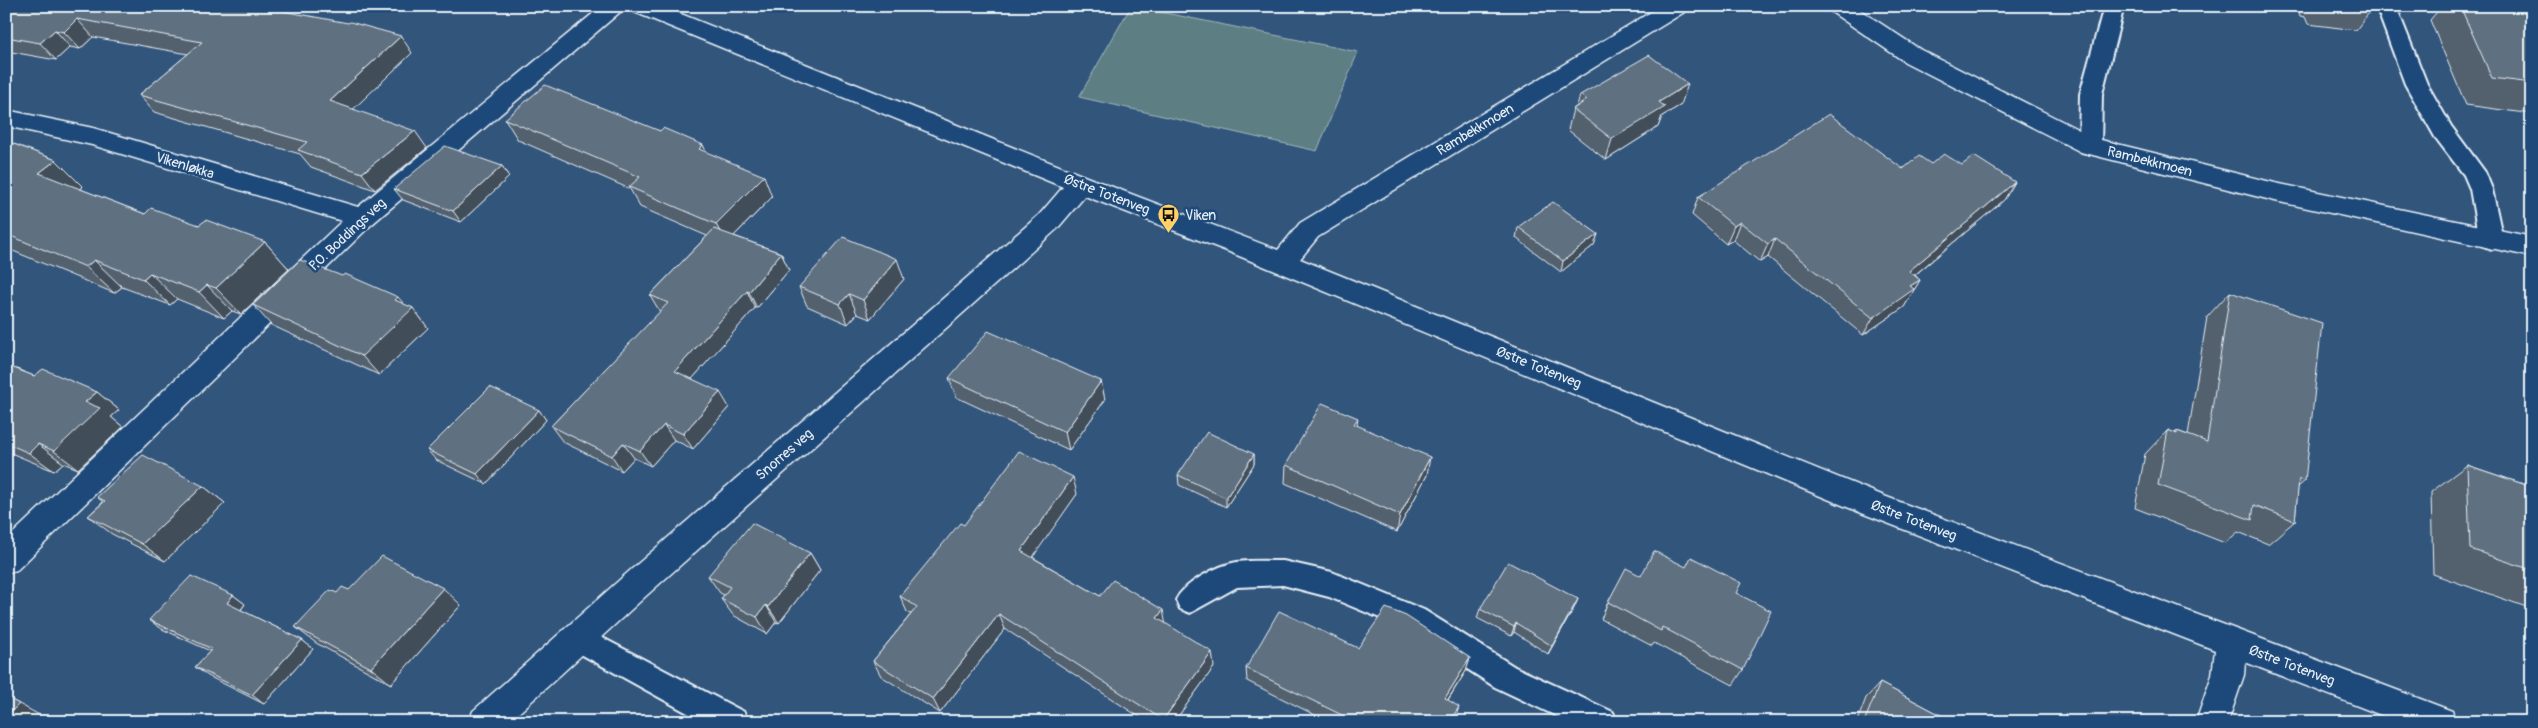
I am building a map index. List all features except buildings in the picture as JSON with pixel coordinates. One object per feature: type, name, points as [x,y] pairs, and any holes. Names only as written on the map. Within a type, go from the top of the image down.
[{"type":"street","name":"P.O. Boddings veg","points":[[6,560],[362,218],[616,6]]},
{"type":"street","name":"Østre Totenveg","points":[[640,6],[1080,184],[1282,263],[1874,505],[2440,722]]},
{"type":"street","name":"Rambekkmoen","points":[[1282,263],[1309,230],[1678,6]]},
{"type":"street","name":"Rambekkmoen","points":[[1838,6],[1913,56],[2090,146],[2276,192],[2491,240],[2532,247]]},
{"type":"street","name":"Vikenløkka","points":[[6,118],[93,137],[362,218]]},
{"type":"street","name":"Snorres veg","points":[[485,722],[1048,222],[1080,184]]},
{"type":"street","points":[[2212,722],[2228,675],[2232,642]]},
{"type":"lane","points":[[2090,146],[2091,94],[2114,6]]},
{"type":"lane","points":[[2386,6],[2416,84],[2443,131],[2474,172],[2480,189],[2491,240]]},
{"type":"lane","points":[[1190,600],[1208,587],[1235,575],[1283,573],[1332,585],[1414,619],[1505,677],[1602,722]]},
{"type":"lane","points":[[578,638],[733,722]]},
{"type":"green space","points":[[1131,6],[1358,52],[1317,151],[1079,97]]},
{"type":"place","name":"Viken","points":[[1169,234]]}]
